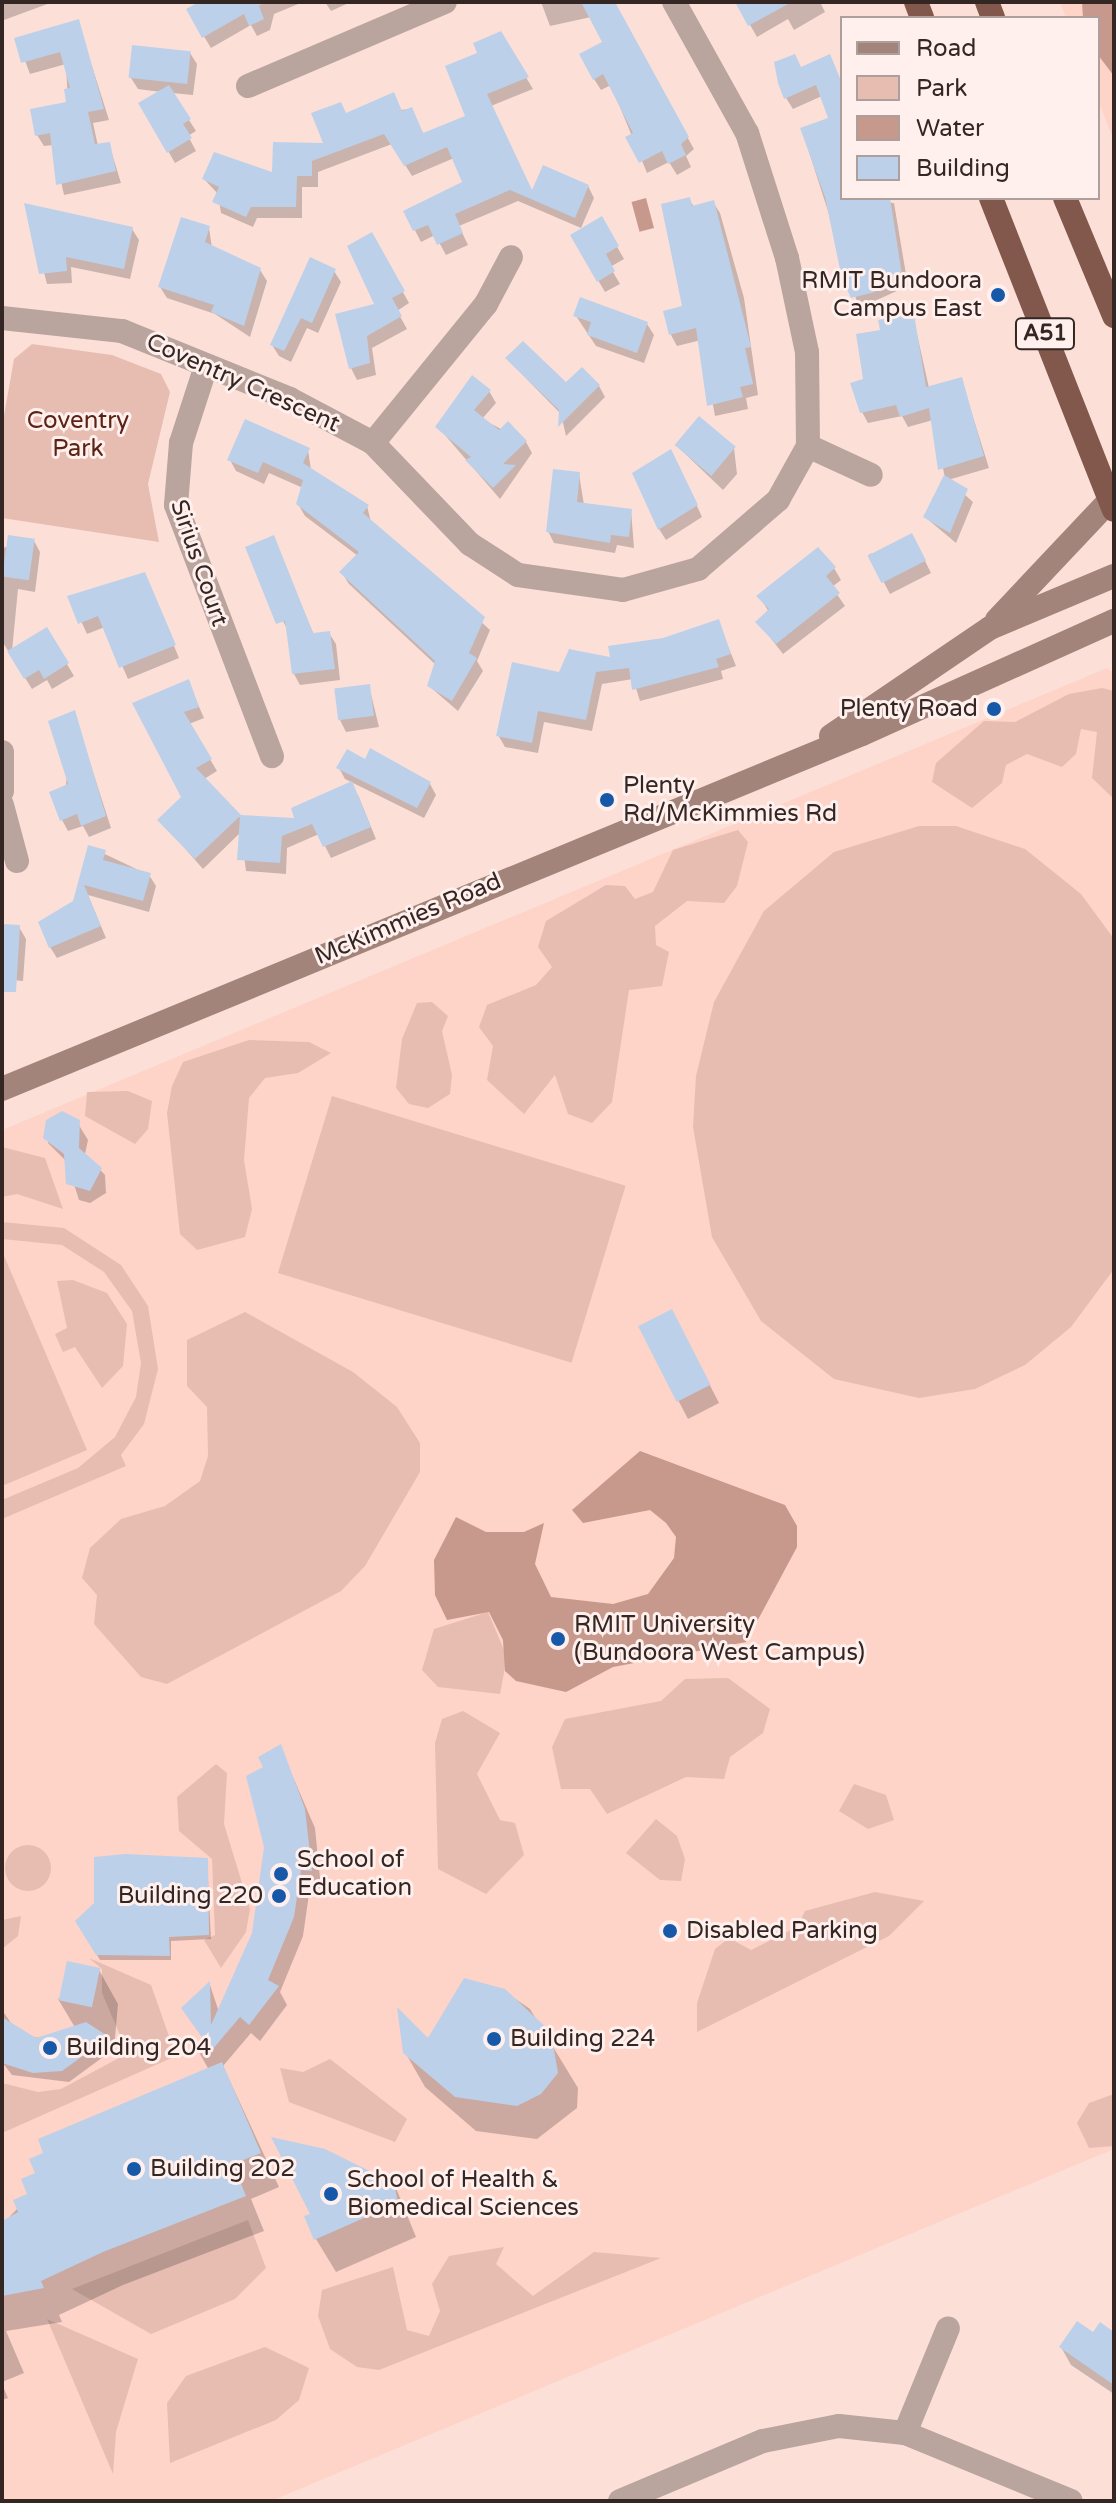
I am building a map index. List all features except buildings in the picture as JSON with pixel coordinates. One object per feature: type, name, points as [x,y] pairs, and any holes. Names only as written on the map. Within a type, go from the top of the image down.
[{"type":"highway","name":"A51","points":[[992,200],[1112,505]]},
{"type":"highway","name":"A51","points":[[1066,200],[1114,316]]},
{"type":"main road","points":[[990,628],[1112,505]]},
{"type":"main road","name":"McKimmies Road","points":[[813,749],[990,628],[1114,576]]},
{"type":"main road","name":"McKimmies Road","points":[[2,1089],[813,749],[862,734],[1114,621]]},
{"type":"main road","points":[[1090,633],[1114,644]]},
{"type":"street","points":[[248,86],[445,2]]},
{"type":"street","name":"Coventry Crescent","points":[[2,318],[94,324],[206,366],[373,443],[470,544],[518,575],[588,590],[623,590],[698,569],[778,500],[808,446],[807,352],[787,258],[747,133],[674,2]]},
{"type":"street","points":[[373,443],[486,304],[511,257]]},
{"type":"street","name":"Sirius Court","points":[[206,366],[181,443],[176,505],[272,756]]},
{"type":"street","points":[[808,446],[871,475]]},
{"type":"street","points":[[2,752],[2,791]]},
{"type":"street","points":[[2,805],[17,861]]},
{"type":"street","points":[[905,2433],[948,2328]]},
{"type":"street","points":[[620,2501],[790,2433],[839,2426],[905,2433],[1071,2501]]},
{"type":"shaded area","points":[[1060,2],[1114,2],[1114,141],[1100,105],[1100,16],[1065,16]]},
{"type":"shaded area","name":"RMIT University (Bundoora West Campus)","points":[[1107,668],[1114,673],[1114,2149],[271,2501],[2,2501],[2,1130]]},
{"type":"green space","name":"Coventry Park","points":[[32,344],[112,355],[161,374],[170,392],[148,484],[159,542],[2,518],[2,427],[14,359]]},
{"type":"green space","points":[[1102,688],[1114,691],[1114,799],[1092,778],[1097,732],[1081,729],[1076,754],[1062,767],[1027,754],[1006,765],[1002,783],[972,808],[932,782],[936,763],[984,721],[1015,722],[1069,694]]},
{"type":"green space","points":[[919,826],[956,826],[1025,849],[1081,894],[1114,939],[1114,1269],[1071,1327],[1025,1365],[975,1389],[919,1398],[834,1379],[761,1321],[712,1237],[693,1127],[696,1076],[714,1002],[764,911],[834,852]]},
{"type":"green space","points":[[738,830],[748,842],[737,886],[724,903],[687,901],[655,926],[656,945],[669,952],[662,986],[629,990],[612,1102],[592,1123],[568,1114],[555,1075],[524,1114],[487,1080],[493,1046],[479,1027],[487,1005],[536,985],[552,967],[538,947],[546,921],[606,885],[625,886],[635,899],[653,892],[673,850]]},
{"type":"green space","points":[[432,1002],[448,1016],[442,1031],[452,1075],[450,1094],[428,1108],[409,1104],[396,1088],[402,1039],[417,1003]]},
{"type":"green space","points":[[249,1040],[309,1042],[331,1053],[298,1073],[265,1078],[249,1098],[244,1160],[252,1209],[245,1237],[197,1250],[180,1234],[167,1113],[172,1086],[183,1062]]},
{"type":"green space","points":[[128,1091],[152,1101],[148,1129],[135,1144],[85,1116],[87,1092]]},
{"type":"green space","points":[[332,1096],[626,1186],[571,1363],[278,1273]]},
{"type":"green space","points":[[2,1147],[45,1158],[63,1209],[17,1194],[2,1197]]},
{"type":"green space","points":[[2,1222],[64,1228],[121,1265],[148,1306],[158,1369],[144,1424],[121,1455],[126,1466],[2,1519],[2,1500],[78,1468],[115,1437],[136,1397],[141,1363],[132,1311],[104,1272],[62,1245],[2,1239]]},
{"type":"green space","points":[[2,1251],[87,1450],[2,1486]]},
{"type":"green space","points":[[73,1280],[107,1293],[127,1324],[123,1366],[102,1388],[75,1347],[63,1352],[55,1334],[67,1328],[57,1281]]},
{"type":"green space","points":[[245,1312],[353,1372],[397,1407],[420,1443],[420,1472],[365,1566],[341,1591],[167,1684],[141,1677],[94,1624],[97,1595],[82,1578],[90,1548],[121,1519],[165,1506],[200,1481],[208,1456],[207,1407],[187,1386],[187,1340]]},
{"type":"green space","points":[[488,1612],[507,1657],[500,1694],[438,1687],[422,1670],[434,1629]]},
{"type":"green space","points":[[728,1678],[770,1709],[763,1733],[730,1757],[724,1779],[686,1777],[607,1814],[590,1789],[561,1789],[552,1747],[565,1719],[661,1701],[685,1679]]},
{"type":"green space","points":[[463,1711],[500,1733],[477,1774],[500,1820],[515,1823],[524,1855],[486,1894],[438,1869],[435,1743],[442,1719]]},
{"type":"green space","points":[[216,1764],[227,1773],[224,1824],[250,1909],[246,1932],[221,1968],[204,1940],[215,1935],[212,1859],[179,1831],[177,1797]]},
{"type":"green space","points":[[854,1784],[886,1795],[894,1820],[868,1829],[839,1811]]},
{"type":"green space","points":[[656,1819],[677,1836],[685,1859],[681,1881],[660,1880],[626,1853]]},
{"type":"green space","points":[[28,1845],[44,1852],[51,1868],[44,1884],[28,1891],[12,1884],[5,1868],[12,1852]]},
{"type":"green space","points":[[875,1892],[924,1901],[889,1936],[697,2032],[697,2003],[715,1949],[729,1938],[751,1950],[797,1927],[805,1911]]},
{"type":"green space","points":[[21,1916],[18,1936],[2,1949],[2,1920]]},
{"type":"green space","points":[[89,1958],[151,1985],[176,2056],[2,2133],[2,2083],[38,2092],[61,2089],[119,2058],[123,2042],[102,1993],[102,1969]]},
{"type":"green space","points":[[330,2059],[407,2119],[395,2142],[289,2102],[280,2068],[303,2072]]},
{"type":"green space","points":[[1114,2094],[1114,2146],[1089,2148],[1077,2123],[1089,2103]]},
{"type":"green space","points":[[248,2220],[266,2268],[235,2299],[151,2334],[72,2289]]},
{"type":"green space","points":[[504,2247],[496,2264],[533,2296],[594,2252],[661,2258],[379,2370],[357,2367],[330,2349],[318,2316],[322,2290],[393,2267],[407,2330],[429,2336],[440,2311],[432,2284],[449,2256]]},
{"type":"green space","points":[[47,2319],[138,2359],[116,2432],[113,2474]]},
{"type":"green space","points":[[265,2347],[309,2368],[299,2400],[276,2420],[170,2463],[167,2403],[186,2376]]},
{"type":"water","points":[[1082,2],[1114,2],[1114,76],[1100,58],[1100,16],[1083,16]]},
{"type":"water","points":[[646,198],[654,228],[640,232],[632,202]]},
{"type":"water","points":[[640,1451],[785,1505],[797,1526],[797,1547],[746,1642],[613,1667],[566,1692],[516,1681],[505,1671],[503,1640],[489,1612],[447,1620],[435,1595],[434,1560],[456,1517],[486,1532],[524,1532],[544,1523],[535,1564],[551,1597],[613,1604],[648,1594],[674,1558],[676,1537],[666,1523],[650,1510],[583,1523],[572,1510]]},
{"type":"place","name":"RMIT Bundoora Campus East","points":[[998,295]]},
{"type":"place","name":"Plenty Road","points":[[994,709]]},
{"type":"place","name":"Plenty Rd/McKimmies Rd","points":[[607,800]]},
{"type":"place","name":"RMIT University (Bundoora West Campus)","points":[[558,1639]]},
{"type":"place","name":"School of Education","points":[[281,1874]]},
{"type":"place","name":"Building 220","points":[[279,1896]]},
{"type":"place","name":"Disabled Parking","points":[[670,1931]]},
{"type":"place","name":"Building 224","points":[[494,2039]]},
{"type":"place","name":"Building 204","points":[[50,2048]]},
{"type":"place","name":"Building 202","points":[[134,2169]]},
{"type":"place","name":"School of Health & Biomedical Sciences","points":[[331,2194]]}]
